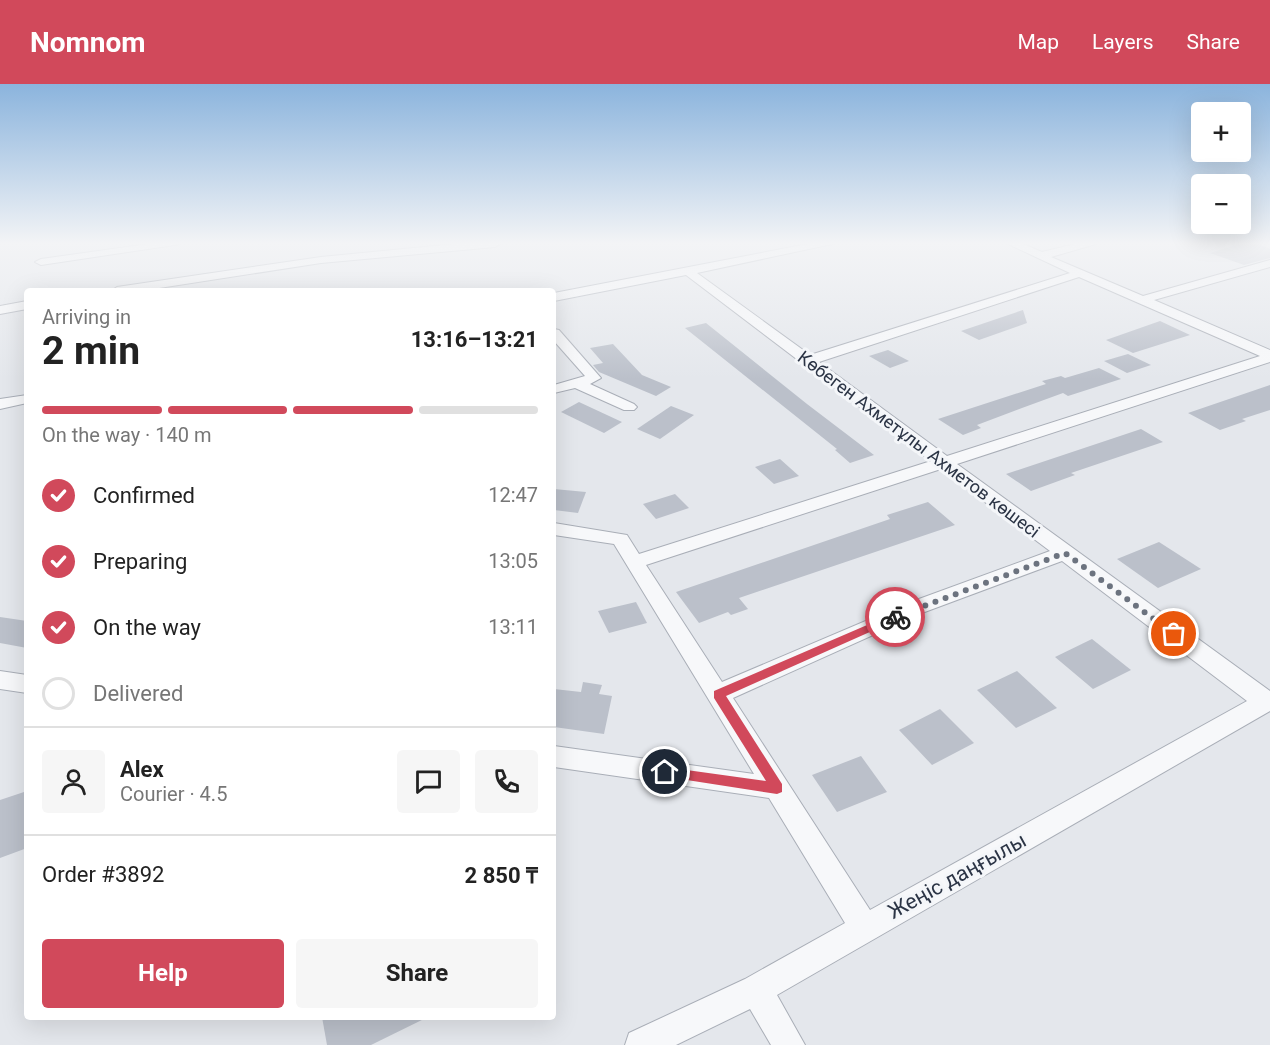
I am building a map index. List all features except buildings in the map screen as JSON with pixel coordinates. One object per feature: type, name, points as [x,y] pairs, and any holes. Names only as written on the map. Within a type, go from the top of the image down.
[{"type":"street","points":[[556,297],[596,289]]},
{"type":"street","name":"Көбеген Ахметұлы Ахметов көшесі","points":[[712,289],[1065,553],[1268,701]]},
{"type":"street","points":[[807,361],[1031,289]]},
{"type":"street","points":[[1116,289],[1270,356]]},
{"type":"street","points":[[1142,300],[1181,289]]},
{"type":"street","points":[[0,310],[24,306]]},
{"type":"street","points":[[556,335],[594,378],[556,388]]},
{"type":"street","points":[[635,562],[1270,356]]},
{"type":"street","points":[[577,383],[629,407]]},
{"type":"street","points":[[0,404],[24,400]]},
{"type":"street","points":[[556,529],[620,539],[865,928]]},
{"type":"street","points":[[718,694],[915,608],[1065,553]]},
{"type":"street","points":[[0,680],[24,684]]},
{"type":"street","name":"Жеңіс даңғылы","points":[[641,1045],[756,990],[1268,701]]},
{"type":"street","points":[[556,757],[777,788]]},
{"type":"street","points":[[756,990],[789,1045]]},
{"type":"way so far","points":[[895,617],[1065,553],[1174,634]]},
{"type":"route","points":[[665,772],[777,788],[718,694],[895,617]]}]
